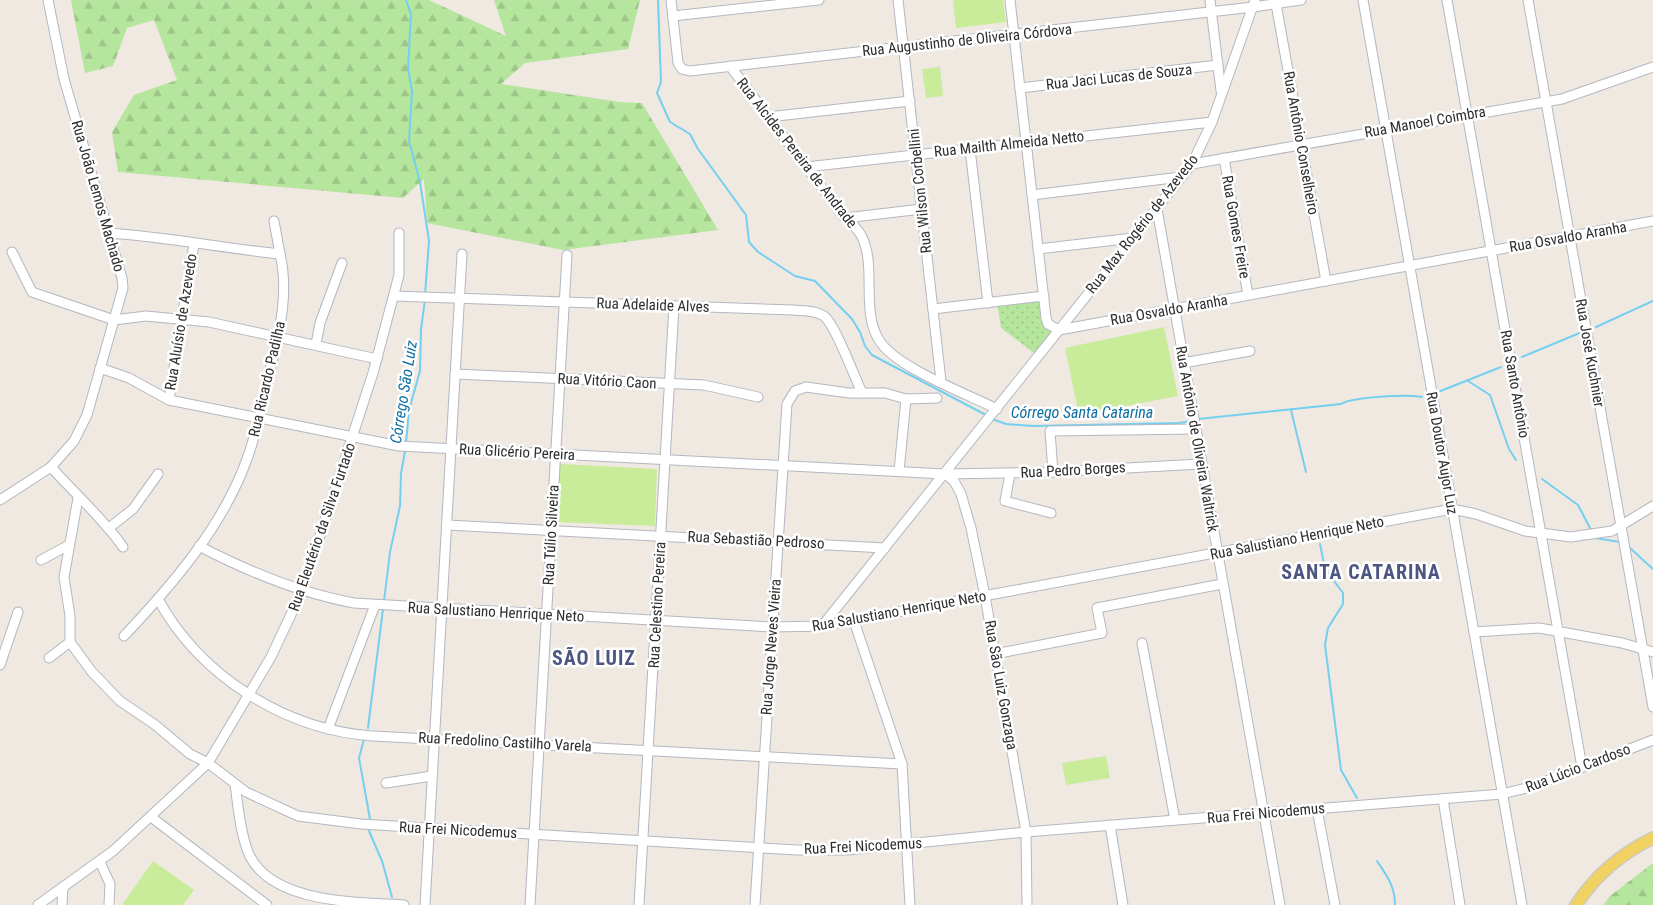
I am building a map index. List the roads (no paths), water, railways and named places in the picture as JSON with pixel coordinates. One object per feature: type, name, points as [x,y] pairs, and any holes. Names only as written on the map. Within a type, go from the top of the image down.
[{"type":"main road","points":[[1576,905],[1594,882],[1616,861],[1653,838]]},
{"type":"street","name":"Rua João Lemos Machado","points":[[0,500],[52,467],[66,451],[81,428],[121,297],[122,278],[64,79],[48,0]]},
{"type":"street","points":[[671,0],[673,16],[819,0]]},
{"type":"street","name":"Rua Wilson Corbellini","points":[[898,0],[941,382]]},
{"type":"street","points":[[822,626],[1059,330],[1048,324],[1010,0]]},
{"type":"street","points":[[1210,0],[1222,94]]},
{"type":"street","name":"Rua Augustinho de Oliveira Córdova","points":[[673,16],[678,63],[682,69],[690,71],[1212,12],[1254,4],[1276,4],[1300,0]]},
{"type":"street","name":"Rua Doutor Aujor Luz","points":[[1363,0],[1522,905]]},
{"type":"street","name":"Rua Santo Antônio","points":[[1447,0],[1582,767]]},
{"type":"street","name":"Rua José Kuchnier","points":[[1528,0],[1653,707]]},
{"type":"street","name":"Rua Max Rogério de Azevedo","points":[[1059,330],[1192,164],[1212,122],[1254,4]]},
{"type":"street","name":"Rua Antônio Conselheiro","points":[[1276,4],[1326,281]]},
{"type":"street","name":"Rua Jaci Lucas de Souza","points":[[1020,88],[1218,65]]},
{"type":"street","name":"Rua Alcides Pereira de Andrade","points":[[730,66],[845,218],[860,233],[864,241],[875,333],[881,344],[900,360],[995,411]]},
{"type":"street","name":"Rua Manoel Coimbra","points":[[1192,164],[1546,102],[1578,95],[1653,68]]},
{"type":"street","points":[[768,117],[910,101]]},
{"type":"street","name":"Rua Mailth Almeida Netto","points":[[806,167],[1212,122]]},
{"type":"street","points":[[970,149],[988,303]]},
{"type":"street","name":"Rua Gomes Freire","points":[[1224,158],[1248,295]]},
{"type":"street","points":[[1032,196],[1181,177]]},
{"type":"street","points":[[845,218],[922,209]]},
{"type":"street","name":"Rua Antônio de Oliveira Waltrick","points":[[1156,209],[1280,905]]},
{"type":"street","name":"Rua Ricardo Padilha","points":[[124,636],[158,599],[199,546],[217,520],[238,482],[253,440],[278,336],[284,281],[274,221]]},
{"type":"street","name":"Rua Osvaldo Aranha","points":[[1059,330],[1653,221]]},
{"type":"street","points":[[109,233],[154,236],[194,244],[280,254]]},
{"type":"street","name":"Rua Eleutério da Silva Furtado","points":[[38,905],[100,862],[208,763],[271,657],[302,591],[377,359],[400,266],[399,234]]},
{"type":"street","points":[[1038,248],[1133,238]]},
{"type":"street","name":"Rua Aluísio de Azevedo","points":[[169,400],[194,244]]},
{"type":"street","points":[[12,252],[32,292],[114,320],[146,316],[183,318],[316,344],[377,359]]},
{"type":"street","points":[[425,905],[462,254]]},
{"type":"street","name":"Rua Túlio Silveira","points":[[530,905],[567,255]]},
{"type":"street","points":[[316,344],[320,323],[342,263]]},
{"type":"street","name":"Rua Adelaide Alves","points":[[394,296],[793,310],[817,313],[824,316],[832,326],[862,393]]},
{"type":"street","points":[[933,309],[1044,296]]},
{"type":"street","name":"Rua Celestino Pereira","points":[[639,905],[674,306]]},
{"type":"street","points":[[1183,362],[1250,351]]},
{"type":"street","name":"Rua Glicério Pereira","points":[[100,368],[128,378],[169,400],[399,446],[945,474]]},
{"type":"street","name":"Rua Vitório Caon","points":[[455,374],[710,385],[758,397]]},
{"type":"street","name":"Rua Jorge Neves Vieira","points":[[755,905],[787,404],[795,391],[806,387],[862,393]]},
{"type":"street","points":[[862,393],[885,393],[906,399],[938,398]]},
{"type":"street","points":[[899,472],[906,399]]},
{"type":"street","points":[[1053,472],[1050,431],[1194,426]]},
{"type":"street","name":"Rua Pedro Borges","points":[[945,474],[1010,474],[1201,464]]},
{"type":"street","points":[[52,467],[78,498],[110,528],[123,547]]},
{"type":"street","points":[[110,528],[132,509],[158,474]]},
{"type":"street","name":"Rua São Luiz Gonzaga","points":[[945,474],[954,480],[961,494],[973,535],[985,596],[1026,832],[1027,905]]},
{"type":"street","points":[[1010,474],[1005,501],[1051,513]]},
{"type":"street","points":[[49,658],[70,642],[70,616],[64,582],[78,498]]},
{"type":"street","points":[[1452,509],[1541,534],[1587,536],[1621,527],[1653,506]]},
{"type":"street","name":"Rua Salustiano Henrique Neto","points":[[199,546],[255,574],[302,591],[327,598],[377,606],[772,627],[822,626],[1452,509]]},
{"type":"street","name":"Rua Sebastião Pedroso","points":[[447,524],[778,540],[885,548]]},
{"type":"street","points":[[41,560],[70,545]]},
{"type":"street","points":[[995,654],[1102,633],[1097,608],[1222,584]]},
{"type":"street","name":"Rua Fredolino Castilho Varela","points":[[158,599],[175,628],[196,652],[223,677],[249,695],[277,710],[328,729],[358,735],[902,764]]},
{"type":"street","points":[[328,729],[377,606]]},
{"type":"street","points":[[0,665],[18,612]]},
{"type":"street","points":[[854,621],[902,764],[910,905]]},
{"type":"street","points":[[1474,632],[1538,628],[1622,643],[1653,652]]},
{"type":"street","name":"Rua Frei Nicodemus","points":[[70,642],[92,672],[120,701],[154,724],[190,754],[208,763],[246,792],[282,810],[314,819],[430,828],[823,851],[1026,832],[1502,794]]},
{"type":"street","points":[[1142,643],[1175,820]]},
{"type":"street","name":"Rua Lúcio Cardoso","points":[[1502,794],[1531,787],[1653,740]]},
{"type":"street","points":[[386,783],[432,776]]},
{"type":"street","points":[[235,784],[245,842],[249,853],[269,877],[290,889],[320,898],[348,903],[404,905]]},
{"type":"street","points":[[1443,798],[1460,905]]},
{"type":"street","points":[[1317,809],[1335,905]]},
{"type":"street","points":[[151,817],[267,905]]},
{"type":"street","points":[[1110,826],[1123,905]]},
{"type":"street","points":[[100,862],[110,884],[109,905]]},
{"type":"street","points":[[62,905],[63,888]]},
{"type":"waterway","name":"Córrego São Luiz","points":[[406,0],[411,14],[408,68],[412,92],[409,141],[420,182],[429,241],[425,295]]},
{"type":"waterway","name":"Córrego Santa Catarina","points":[[658,0],[661,82],[657,93],[670,122],[690,134],[698,149],[746,215],[749,242],[758,252],[795,276],[815,281],[852,319],[860,332],[865,346],[872,355],[986,415]]},
{"type":"waterway","name":"Córrego São Luiz","points":[[406,443],[409,410],[420,371],[421,329],[425,300]]},
{"type":"waterway","name":"Córrego Santa Catarina","points":[[1596,327],[1653,301]]},
{"type":"waterway","name":"Córrego Santa Catarina","points":[[1522,357],[1582,332]]},
{"type":"waterway","name":"Córrego Santa Catarina","points":[[1438,392],[1501,367]]},
{"type":"waterway","points":[[1468,381],[1490,395],[1509,449],[1516,460]]},
{"type":"waterway","name":"Córrego Santa Catarina","points":[[1198,419],[1341,404],[1368,398],[1422,397]]},
{"type":"waterway","points":[[1291,410],[1306,472]]},
{"type":"waterway","name":"Córrego Santa Catarina","points":[[992,419],[1006,424],[1033,426],[1179,423],[1191,421]]},
{"type":"waterway","name":"Córrego São Luiz","points":[[384,601],[390,552],[400,506],[401,474],[405,451]]},
{"type":"waterway","points":[[1542,479],[1578,505],[1591,530]]},
{"type":"waterway","points":[[1595,538],[1620,542]]},
{"type":"waterway","points":[[1320,544],[1325,569],[1343,593],[1343,604],[1328,628],[1325,645],[1341,770],[1357,798]]},
{"type":"waterway","points":[[1630,548],[1653,569]]},
{"type":"waterway","name":"Córrego São Luiz","points":[[368,728],[383,609]]},
{"type":"waterway","name":"Córrego São Luiz","points":[[364,739],[359,758],[370,819]]},
{"type":"waterway","name":"Córrego São Luiz","points":[[369,831],[382,861],[392,897]]},
{"type":"waterway","points":[[1377,861],[1392,887],[1395,905]]},
{"type":"district","name":"SANTA CATARINA","points":[[1361,572]]},
{"type":"district","name":"SÃO LUIZ","points":[[594,658]]}]
